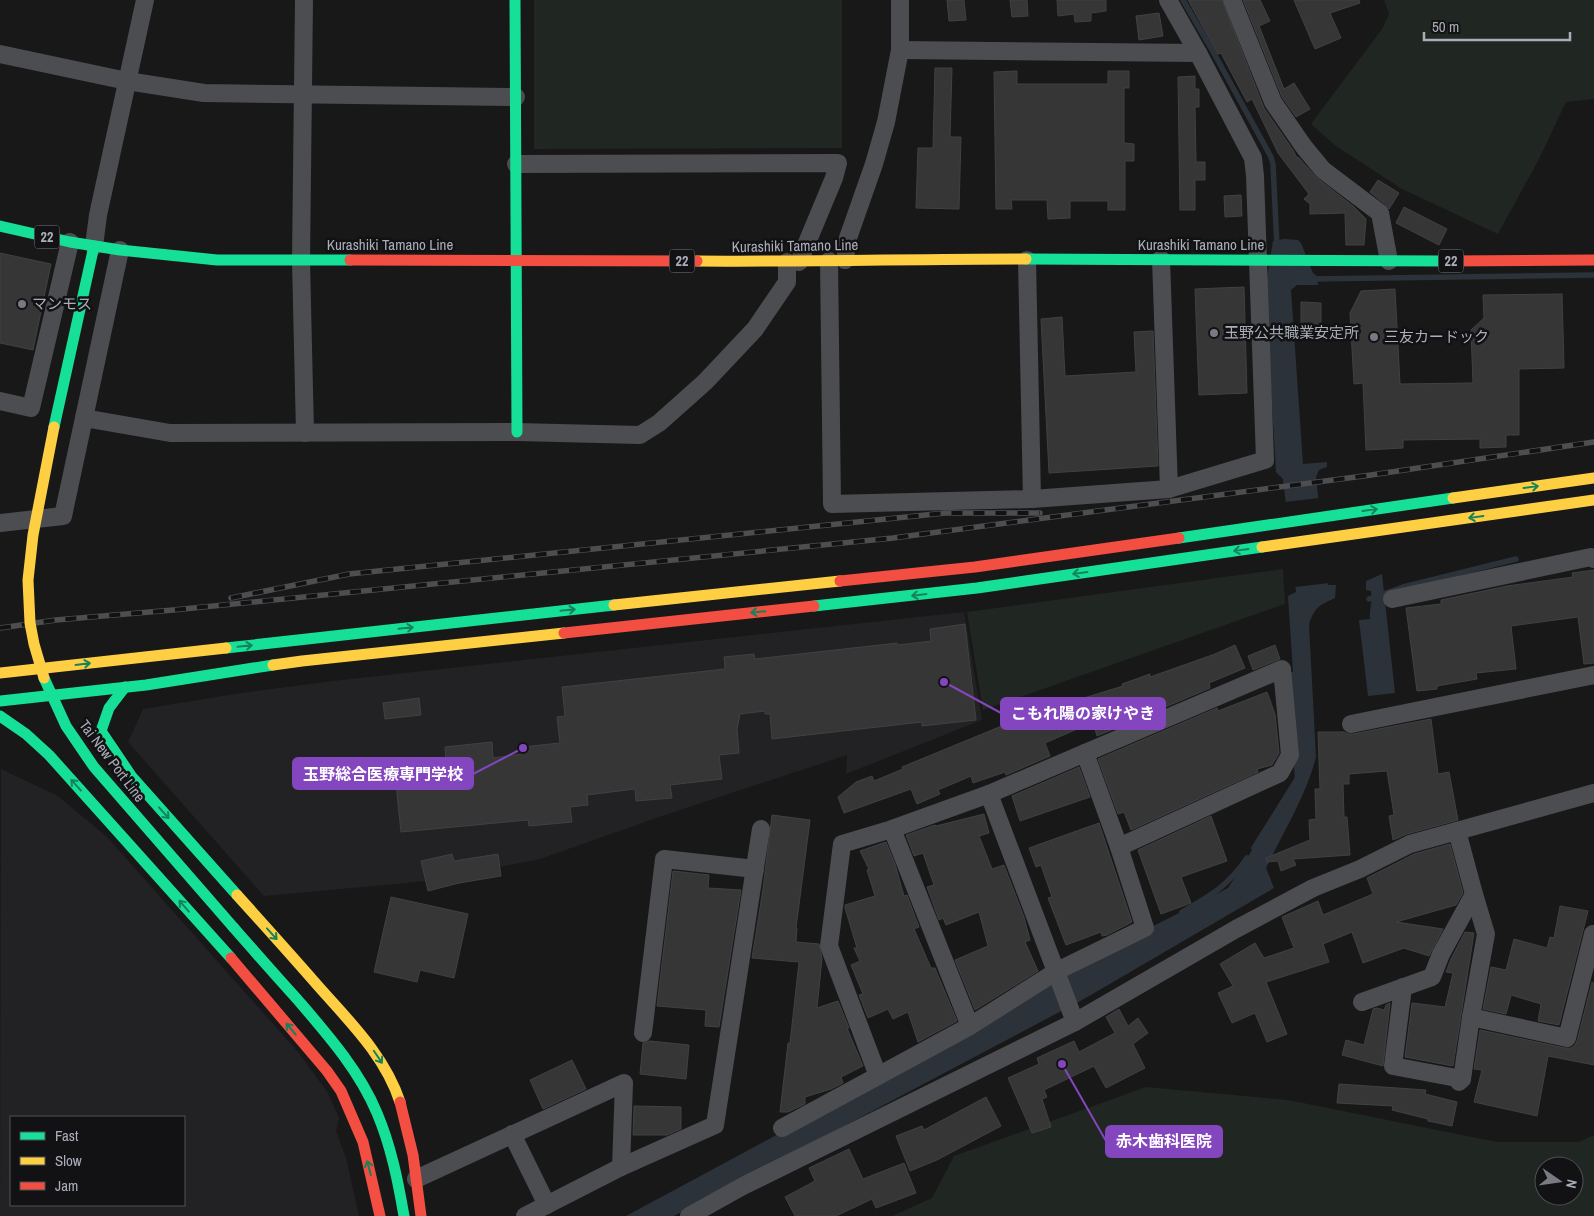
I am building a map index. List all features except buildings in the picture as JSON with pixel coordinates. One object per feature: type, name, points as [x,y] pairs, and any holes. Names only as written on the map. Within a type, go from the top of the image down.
[{"type":"main road","points":[[515,0],[517,432]]},
{"type":"main road","name":"Kurashiki Tamano Line","points":[[0,226],[94,246],[217,260],[793,262],[930,259],[1594,260]]},
{"type":"main road","name":"Tai New Port Line","points":[[94,246],[54,427],[34,532],[28,580],[32,628],[47,683],[65,724],[102,778],[318,1024],[348,1062],[364,1087],[377,1113],[390,1147],[404,1216]]},
{"type":"main road","points":[[0,701],[23,689],[50,667],[976,567],[1594,478]]},
{"type":"main road","points":[[0,673],[23,689],[78,696],[125,687],[302,661],[977,588],[1594,500]]},
{"type":"main road","points":[[50,667],[78,696]]},
{"type":"main road","points":[[102,732],[109,708],[125,687]]},
{"type":"main road","points":[[0,716],[11,722],[41,746],[240,968],[327,1071],[341,1091],[363,1142],[380,1216]]},
{"type":"main road","points":[[91,716],[132,777],[361,1034],[380,1060],[393,1084],[410,1136],[421,1216]]},
{"type":"main road","points":[[32,722],[41,746]]},
{"type":"street","points":[[94,246],[98,215],[145,0]]},
{"type":"street","points":[[304,0],[301,261],[305,433]]},
{"type":"street","points":[[900,0],[900,50],[886,122],[874,164],[848,238],[837,261],[832,504],[1032,499],[1169,489],[1266,460],[1264,260],[1253,158],[1168,0]]},
{"type":"street","points":[[1232,0],[1273,102],[1304,147],[1323,170],[1380,213],[1389,261]]},
{"type":"street","points":[[900,50],[1198,53]]},
{"type":"street","points":[[0,54],[127,81],[204,93],[516,97]]},
{"type":"street","points":[[84,418],[170,433],[517,432],[640,435],[659,423],[705,382],[755,329],[787,282],[793,262],[834,178],[838,162],[516,164]]},
{"type":"street","points":[[0,402],[32,408],[70,242]]},
{"type":"street","points":[[0,523],[63,516],[120,250]]},
{"type":"street","points":[[1161,259],[1169,489]]},
{"type":"street","points":[[1027,260],[1032,499]]},
{"type":"street","points":[[1392,600],[1591,557],[1594,559]]},
{"type":"street","points":[[878,1076],[829,946],[842,844],[892,829],[988,794],[1282,669],[1290,755],[1280,772],[1119,847]]},
{"type":"street","points":[[1351,724],[1594,675]]},
{"type":"street","points":[[782,1128],[970,1026],[1057,971],[1145,928],[1119,847],[1085,753]]},
{"type":"street","points":[[688,1216],[743,1186],[1075,1022],[1236,929],[1313,888],[1360,869],[1410,844],[1594,793]]},
{"type":"street","points":[[988,794],[1075,1022]]},
{"type":"street","points":[[524,1216],[621,1167],[715,1125],[762,829]]},
{"type":"street","points":[[892,829],[970,1026]]},
{"type":"street","points":[[1403,987],[1393,1066],[1461,1081],[1486,934],[1457,831]]},
{"type":"street","points":[[643,1033],[664,859],[755,870]]},
{"type":"street","points":[[1362,1002],[1432,977],[1441,954],[1474,894]]},
{"type":"street","points":[[1471,1018],[1567,1038],[1593,934]]},
{"type":"street","points":[[416,1179],[624,1083],[621,1167]]},
{"type":"street","points":[[512,1134],[547,1205]]},
{"type":"shaded area","points":[[534,0],[842,0],[842,148],[534,149]]},
{"type":"shaded area","points":[[1384,0],[1594,0],[1594,99],[1566,102],[1539,159],[1498,234],[1402,189],[1336,146],[1311,124],[1382,29],[1389,14]]},
{"type":"shaded area","points":[[1284,239],[1298,240],[1301,243],[1313,273],[1317,276],[1318,285],[1297,285],[1291,290],[1303,464],[1327,462],[1327,467],[1319,470],[1316,477],[1328,585],[1336,585],[1335,598],[1315,610],[1309,625],[1316,757],[1301,799],[1266,868],[1274,888],[1084,999],[674,1216],[626,1216],[819,1112],[1069,969],[1228,888],[1295,782],[1288,672],[1293,672],[1288,596],[1296,592],[1283,479],[1276,472],[1265,290],[1273,241]]},
{"type":"shaded area","points":[[1283,569],[1285,604],[983,710],[967,612]]},
{"type":"shaded area","points":[[1382,574],[1395,693],[1368,696],[1359,620],[1370,619],[1371,591],[1366,590],[1366,581]]},
{"type":"shaded area","points":[[964,612],[982,720],[846,774],[847,755],[659,817],[540,859],[483,870],[482,876],[264,896],[128,742],[143,709],[241,693],[341,680]]},
{"type":"shaded area","points":[[1,769],[58,796],[108,838],[298,1052],[328,1093],[339,1118],[336,1131],[346,1158],[359,1216],[0,1216]]},
{"type":"shaded area","points":[[1146,1087],[1288,1100],[1497,1142],[1579,1142],[1594,1135],[1594,1216],[892,1216],[932,1198],[954,1156]]},
{"type":"pier","points":[[1319,498],[1329,583],[1295,587],[1285,502]]},
{"type":"waterway","points":[[1183,0],[1271,157],[1273,164],[1277,247]]},
{"type":"waterway","points":[[1310,279],[1594,275]]},
{"type":"waterway","points":[[1369,599],[1403,587],[1516,559]]},
{"type":"waterway","points":[[1254,848],[1299,776]]},
{"type":"waterway","points":[[1182,912],[1210,895],[1225,883],[1247,858]]},
{"type":"railway","points":[[0,628],[56,620],[893,538],[1371,475],[1594,442]]},
{"type":"railway","points":[[231,598],[349,574],[945,513],[1040,513]]},
{"type":"traffic: fast","points":[[515,0],[517,432]]},
{"type":"traffic: fast","points":[[0,226],[70,242],[120,250],[217,260],[350,260]]},
{"type":"traffic: fast","points":[[54,427],[94,246]]},
{"type":"traffic: fast","points":[[1026,259],[1444,261]]},
{"type":"traffic: fast","points":[[1179,538],[1453,498]]},
{"type":"traffic: fast","points":[[814,606],[977,588],[1262,547]]},
{"type":"traffic: fast","points":[[226,648],[614,605]]},
{"type":"traffic: fast","points":[[0,701],[146,685],[273,665]]},
{"type":"traffic: fast","points":[[44,678],[66,726],[94,767],[234,928]]},
{"type":"traffic: fast","points":[[125,687],[109,708],[101,731],[132,777],[237,895]]},
{"type":"traffic: fast","points":[[0,716],[26,734],[49,755],[231,958]]},
{"type":"traffic: fast","points":[[234,928],[342,1053],[370,1097],[390,1151],[404,1216]]},
{"type":"traffic: slow","points":[[697,261],[1026,259]]},
{"type":"traffic: slow","points":[[44,678],[30,623],[28,580],[33,535],[54,427]]},
{"type":"traffic: slow","points":[[1453,498],[1594,478]]},
{"type":"traffic: slow","points":[[1262,547],[1594,500]]},
{"type":"traffic: slow","points":[[614,605],[840,581]]},
{"type":"traffic: slow","points":[[273,665],[564,633]]},
{"type":"traffic: slow","points":[[0,673],[226,648]]},
{"type":"traffic: slow","points":[[237,895],[366,1040],[385,1070],[400,1102]]},
{"type":"traffic: jam","points":[[350,260],[697,261]]},
{"type":"traffic: jam","points":[[1444,261],[1594,260]]},
{"type":"traffic: jam","points":[[840,581],[975,567],[1179,538]]},
{"type":"traffic: jam","points":[[564,633],[814,606]]},
{"type":"traffic: jam","points":[[231,958],[327,1071],[341,1091],[363,1142],[380,1216]]},
{"type":"traffic: jam","points":[[400,1102],[413,1155],[421,1216]]},
{"type":"place","name":"マンモス","points":[[22,304]]},
{"type":"place","name":"玉野公共職業安定所","points":[[1214,333]]},
{"type":"place","name":"三友カードック","points":[[1374,337]]},
{"type":"place","name":"こもれ陽の家けやき","points":[[944,682]]},
{"type":"place","name":"玉野総合医療専門学校","points":[[523,748]]},
{"type":"place","name":"赤木歯科医院","points":[[1062,1064]]}]
